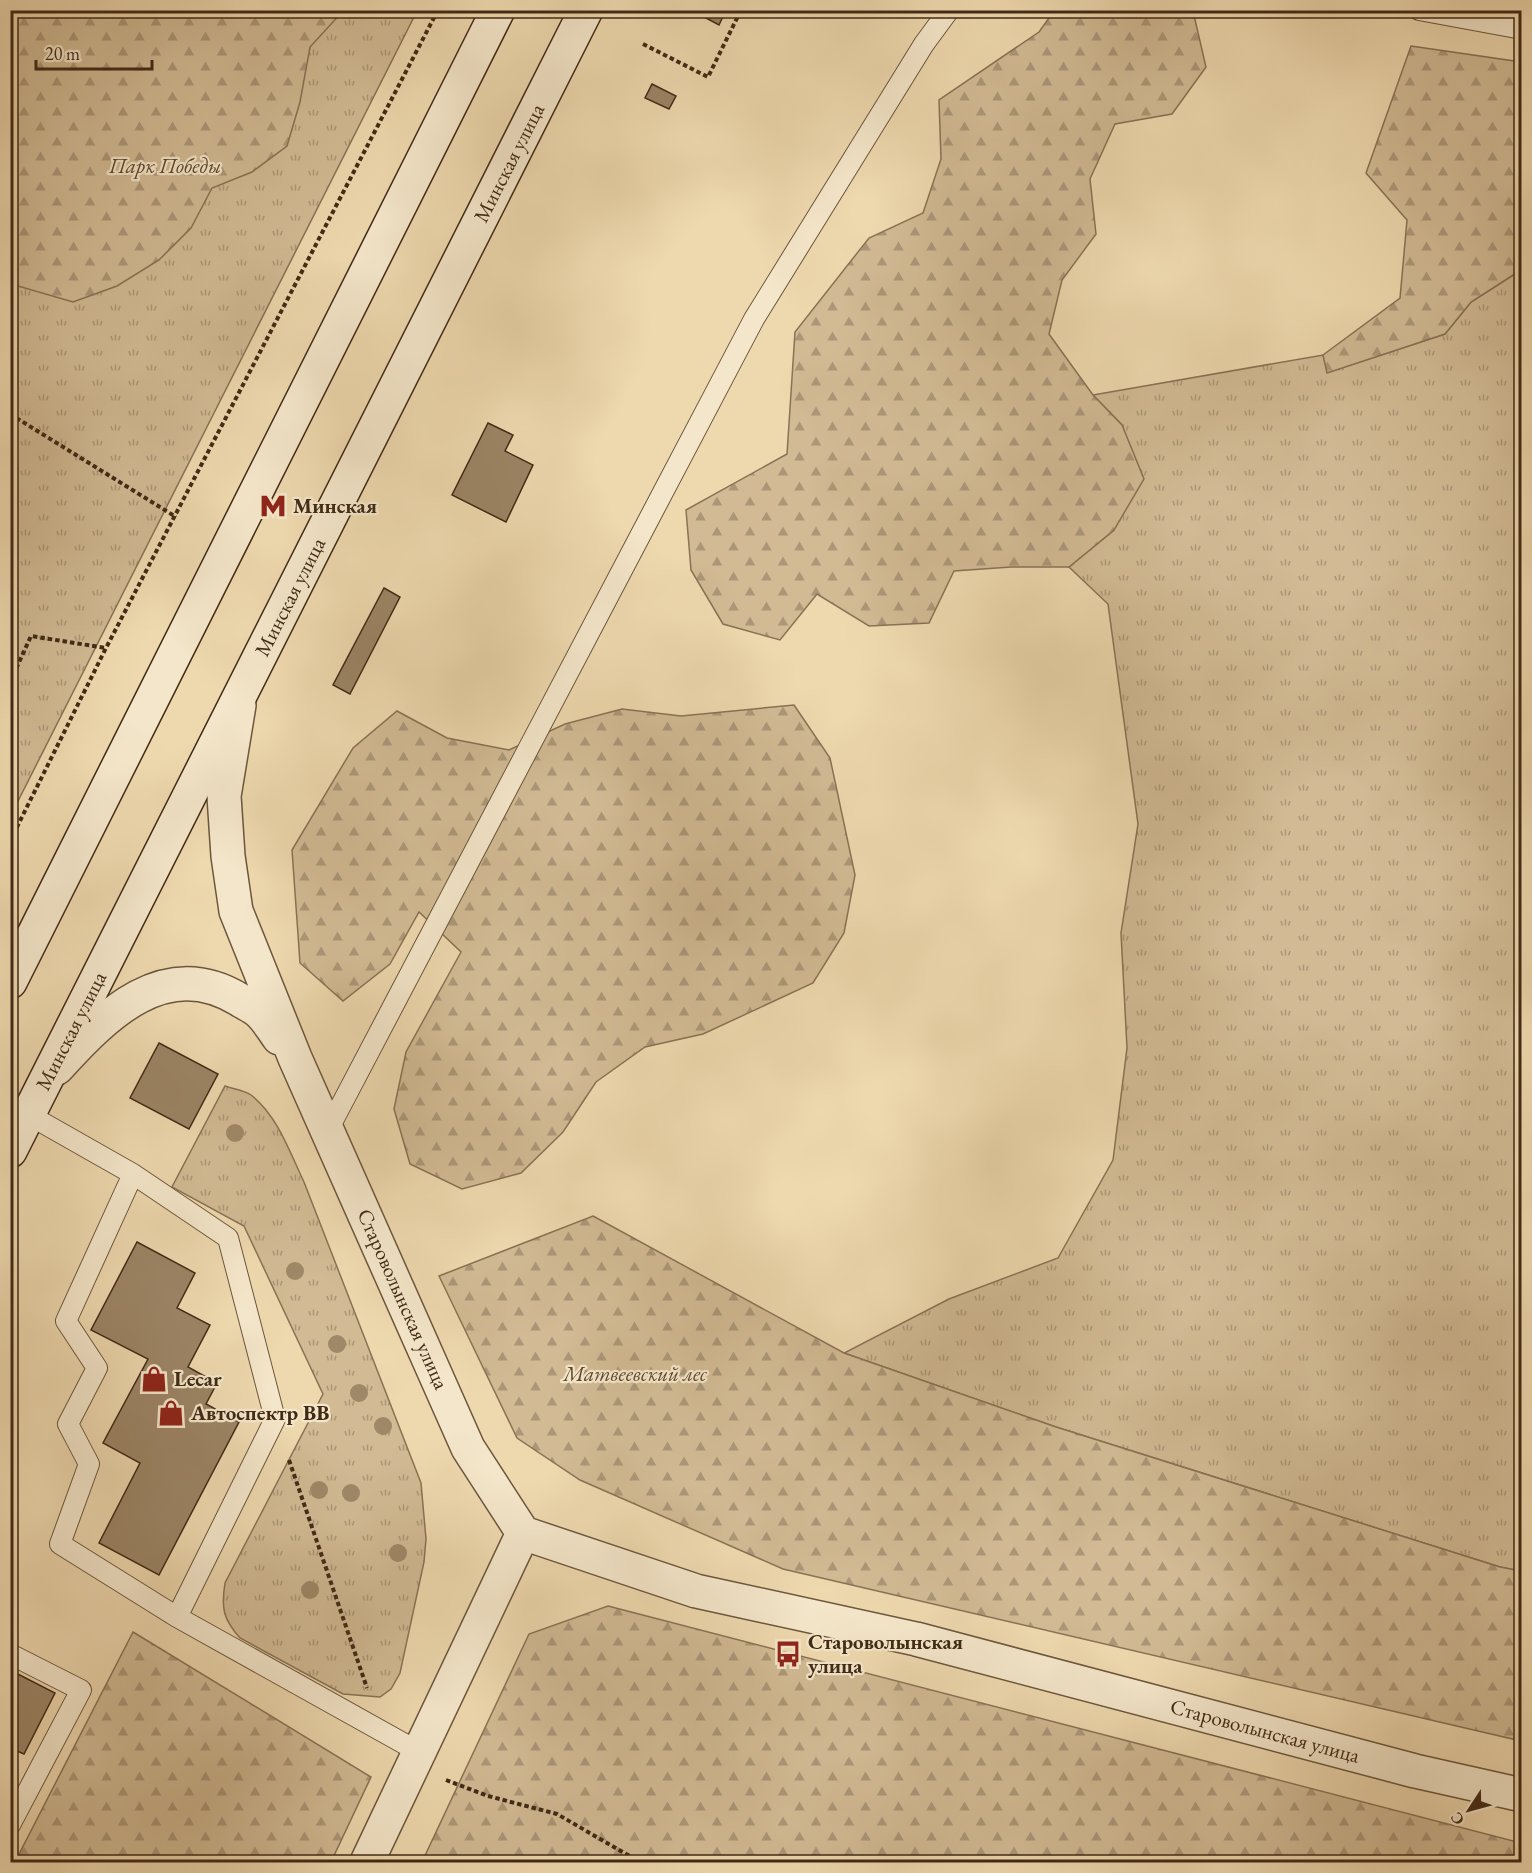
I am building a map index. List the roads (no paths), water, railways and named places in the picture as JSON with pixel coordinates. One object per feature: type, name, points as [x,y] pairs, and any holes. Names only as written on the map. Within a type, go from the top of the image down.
[{"type":"street","points":[[10,982],[498,10]]},
{"type":"street","name":"Минская улица","points":[[10,1151],[586,10]]},
{"type":"street","points":[[241,694],[224,796],[228,856],[236,911],[295,1058]]},
{"type":"street","points":[[46,1080],[85,1037],[124,1004],[159,986],[198,984],[223,990],[259,1012],[295,1058]]},
{"type":"street","name":"Староволынская улица","points":[[295,1058],[468,1448],[523,1533],[696,1591],[916,1639],[1415,1771],[1521,1795]]},
{"type":"street","points":[[367,1863],[523,1533]]},
{"type":"lane","points":[[328,1130],[754,319],[924,44],[949,10]]},
{"type":"lane","points":[[1419,10],[1521,30]]},
{"type":"lane","points":[[29,1115],[133,1174],[228,1238],[275,1419],[177,1617]]},
{"type":"lane","points":[[133,1174],[66,1321],[97,1368],[68,1424],[89,1464],[60,1544],[177,1617],[382,1732],[415,1760]]},
{"type":"lane","points":[[10,1654],[81,1690],[16,1799],[10,1825]]},
{"type":"place","name":"Минская","points":[[273,506]]},
{"type":"place","name":"Lecar","points":[[154,1379]]},
{"type":"place","name":"Автоспектр ВВ","points":[[171,1413]]},
{"type":"place","name":"Староволынская улица","points":[[788,1654]]},
{"type":"park label","name":"Парк Победы","points":[[165,166]]},
{"type":"park label","name":"Матвеевский лес","points":[[635,1374]]}]
